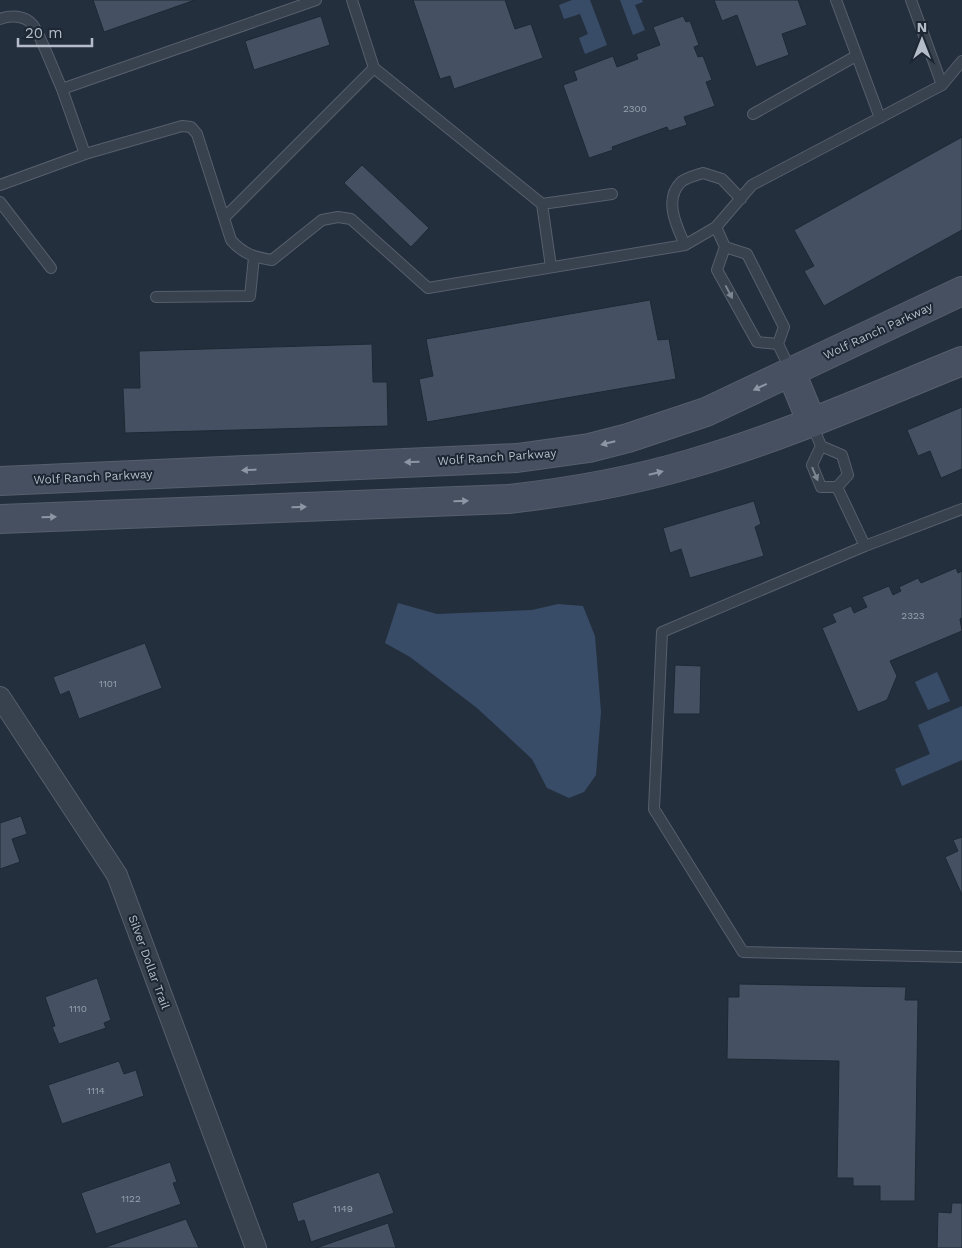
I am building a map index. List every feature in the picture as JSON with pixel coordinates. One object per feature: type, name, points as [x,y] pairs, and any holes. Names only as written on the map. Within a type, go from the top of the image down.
[{"type":"street","name":"Wolf Ranch Parkway","points":[[0,481],[551,455],[589,448],[670,425],[706,412],[962,291]]},
{"type":"street","points":[[0,519],[498,500],[575,491],[817,435],[962,360]]},
{"type":"street","points":[[792,372],[817,435]]},
{"type":"street","name":"Silver Dollar Trail","points":[[0,697],[117,875],[256,1248]]},
{"type":"lane","points":[[62,89],[316,0]]},
{"type":"lane","points":[[352,0],[374,68],[542,204],[551,267]]},
{"type":"lane","points":[[836,0],[880,118]]},
{"type":"lane","points":[[912,0],[942,85]]},
{"type":"lane","points":[[0,19],[16,16],[32,24],[62,89],[85,154]]},
{"type":"lane","points":[[753,114],[856,56]]},
{"type":"lane","points":[[0,186],[85,154],[182,126],[191,127],[197,134],[231,240],[240,251],[254,257],[272,260],[322,220],[338,217],[351,218],[428,288],[685,246],[716,227],[752,186],[942,85],[962,61]]},
{"type":"lane","points":[[225,217],[374,68]]},
{"type":"lane","points":[[685,246],[674,223],[672,200],[681,182],[703,173],[722,179],[741,198]]},
{"type":"lane","points":[[542,204],[612,194]]},
{"type":"lane","points":[[0,202],[51,268]]},
{"type":"lane","points":[[716,227],[725,247],[717,270],[756,342],[778,344]]},
{"type":"lane","points":[[725,247],[747,254],[784,327],[778,344],[792,372]]},
{"type":"lane","points":[[156,297],[250,296],[254,257]]},
{"type":"lane","points":[[817,435],[842,455],[848,476],[837,487],[821,486],[812,465],[817,435]]},
{"type":"lane","points":[[837,487],[865,546]]},
{"type":"lane","points":[[962,509],[865,546],[662,632],[654,809],[744,952],[962,957]]},
{"type":"water","points":[[572,0],[590,0],[607,45],[585,54],[579,38],[588,34],[580,14],[564,19],[559,5]]},
{"type":"water","points":[[620,0],[642,0],[643,2],[635,5],[645,30],[633,35]]},
{"type":"water","points":[[398,603],[437,614],[532,610],[558,604],[583,606],[595,636],[601,712],[596,775],[584,792],[569,798],[547,788],[532,759],[477,708],[410,657],[385,643]]},
{"type":"water","points":[[937,672],[950,701],[928,710],[915,682]]},
{"type":"water","points":[[962,706],[962,760],[902,786],[895,769],[930,754],[918,725]]},
{"type":"building","points":[[93,0],[195,0],[104,32]]},
{"type":"building","points":[[413,0],[505,0],[515,29],[531,24],[543,58],[454,89],[450,76],[440,79]]},
{"type":"building","points":[[714,0],[798,0],[807,25],[782,34],[789,55],[756,67],[737,15],[722,21]]},
{"type":"building","points":[[321,16],[330,45],[254,70],[245,41]]},
{"type":"building","points":[[683,16],[686,22],[690,21],[699,45],[694,47],[698,57],[703,56],[712,80],[706,82],[715,106],[684,117],[687,125],[669,131],[667,127],[612,147],[613,150],[589,158],[563,85],[577,80],[574,71],[613,56],[617,67],[638,59],[636,54],[660,45],[653,27]]},
{"type":"building","points":[[962,137],[962,230],[824,306],[804,271],[814,266],[794,230]]},
{"type":"building","points":[[362,165],[429,228],[411,247],[344,183]]},
{"type":"building","points":[[650,300],[658,340],[669,339],[676,379],[427,422],[419,379],[433,376],[426,339]]},
{"type":"building","points":[[372,344],[373,382],[387,382],[388,426],[125,433],[123,388],[140,388],[139,351]]},
{"type":"building","points":[[962,407],[962,469],[941,478],[930,451],[918,456],[907,430]]},
{"type":"building","points":[[754,501],[761,524],[755,527],[764,556],[690,578],[681,549],[670,553],[663,528]]},
{"type":"building","points":[[956,568],[958,573],[962,571],[962,618],[960,619],[962,631],[890,661],[897,676],[887,700],[858,712],[822,628],[836,622],[832,614],[851,606],[854,613],[867,607],[862,597],[889,586],[893,595],[901,591],[899,587],[918,578],[921,583]]},
{"type":"building","points":[[145,643],[162,688],[79,719],[69,691],[60,695],[53,677]]},
{"type":"building","points":[[675,665],[701,666],[700,714],[673,714]]},
{"type":"building","points":[[21,816],[27,834],[12,839],[20,862],[0,869],[0,823]]},
{"type":"building","points":[[962,837],[962,895],[945,857],[958,851],[953,840]]},
{"type":"building","points":[[97,978],[111,1020],[104,1023],[106,1028],[59,1044],[52,1027],[55,1026],[45,997]]},
{"type":"building","points":[[739,984],[906,987],[905,1000],[918,1000],[915,1201],[880,1201],[880,1186],[853,1186],[853,1178],[837,1178],[839,1061],[727,1059],[728,997],[739,997]]},
{"type":"building","points":[[119,1061],[124,1074],[136,1070],[144,1096],[62,1124],[48,1085]]},
{"type":"building","points":[[170,1162],[177,1182],[173,1183],[181,1204],[96,1234],[81,1193]]},
{"type":"building","points":[[379,1172],[394,1213],[311,1242],[304,1220],[298,1222],[292,1203]]},
{"type":"building","points":[[952,1203],[962,1203],[962,1248],[937,1248],[938,1212],[951,1213]]},
{"type":"building","points":[[186,1219],[199,1248],[103,1248]]},
{"type":"building","points":[[388,1223],[396,1248],[316,1248]]}]
